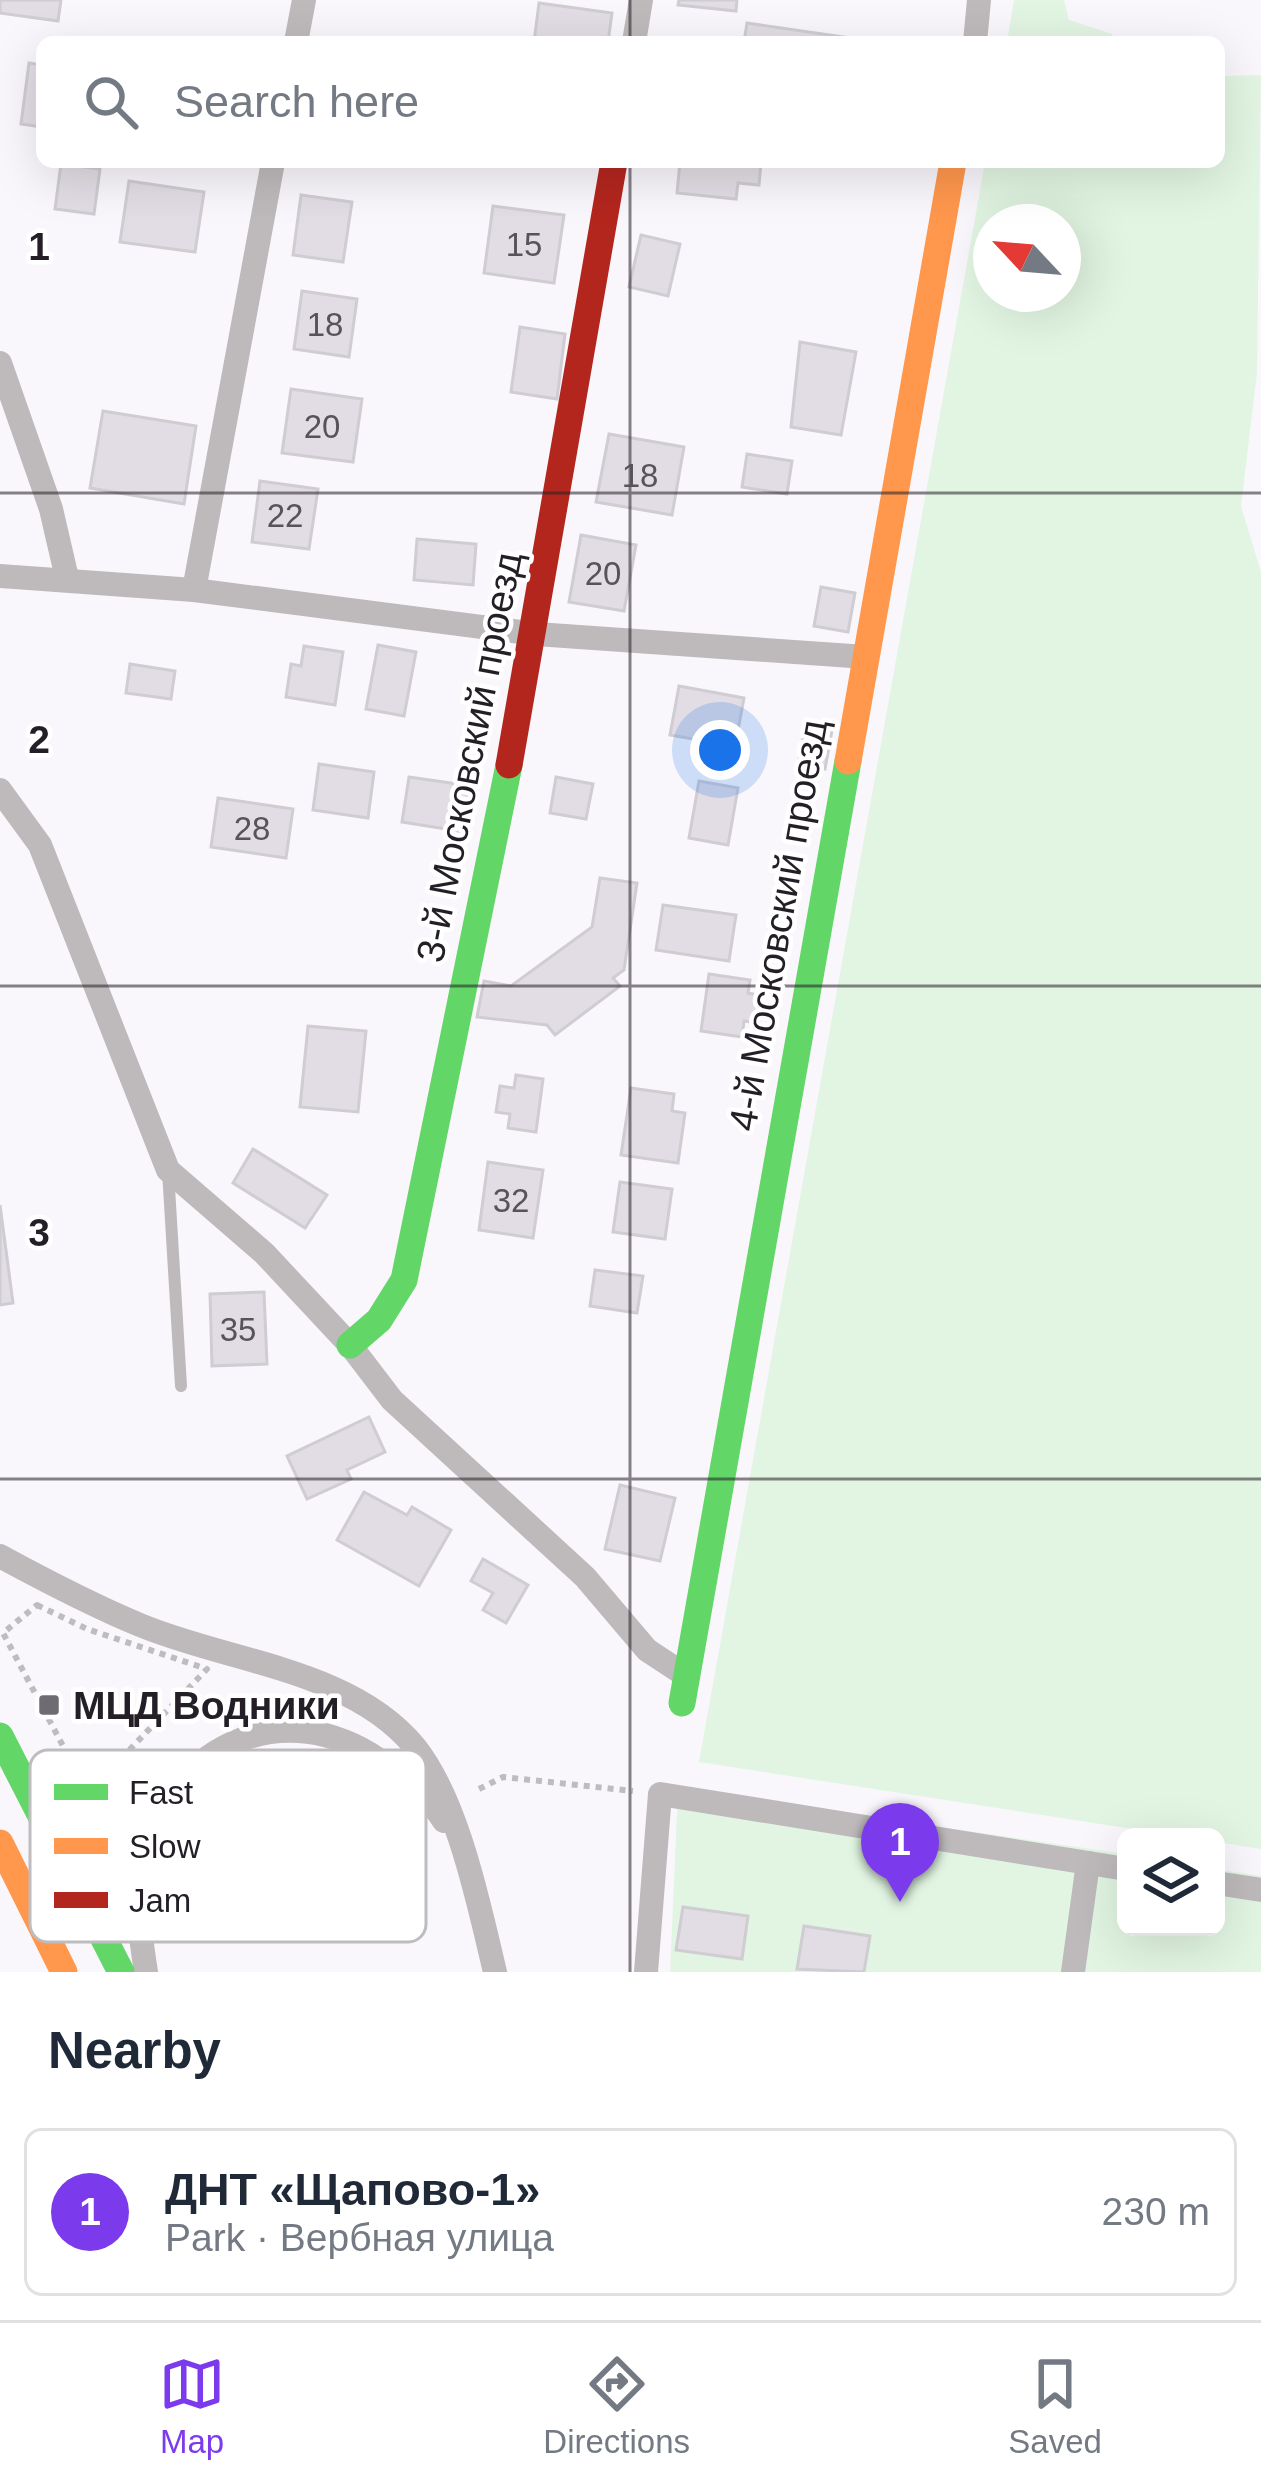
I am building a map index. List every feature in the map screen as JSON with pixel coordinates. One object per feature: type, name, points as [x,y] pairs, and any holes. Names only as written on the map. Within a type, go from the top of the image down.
[{"type":"street","points":[[297,36],[304,0]]},
{"type":"street","points":[[635,36],[641,0]]},
{"type":"street","points":[[976,36],[979,0]]},
{"type":"street","points":[[194,590],[272,168]]},
{"type":"street","name":"3-й Московский проезд","points":[[350,1345],[379,1320],[404,1280],[536,634],[613,168]]},
{"type":"street","name":"4-й Московский проезд","points":[[683,1689],[952,168]]},
{"type":"street","points":[[0,364],[51,509],[67,578]]},
{"type":"street","points":[[0,576],[194,590],[536,634],[866,657]]},
{"type":"street","points":[[0,790],[40,845],[168,1170],[263,1253],[350,1345],[392,1400],[585,1577],[683,1689]]},
{"type":"street","points":[[0,1556],[142,1626],[296,1675],[361,1704],[417,1750]]},
{"type":"street","points":[[220,1750],[238,1738],[297,1728],[362,1750]]},
{"type":"street","points":[[0,1736],[30,1795]]},
{"type":"street","points":[[426,1765],[438,1784],[460,1849],[496,1972]]},
{"type":"street","points":[[646,1972],[659,1794],[1117,1868]]},
{"type":"street","points":[[426,1800],[460,1849]]},
{"type":"street","points":[[0,1843],[30,1903]]},
{"type":"street","points":[[1073,1972],[1088,1863]]},
{"type":"street","points":[[1225,1884],[1261,1890]]},
{"type":"street","points":[[49,1942],[64,1972]]},
{"type":"street","points":[[106,1942],[121,1972]]},
{"type":"street","points":[[144,1942],[146,1972]]},
{"type":"lane","points":[[168,1170],[181,1386]]},
{"type":"path","points":[[65,1750],[3,1633],[37,1605],[87,1629],[207,1669],[129,1750]]},
{"type":"path","points":[[478,1790],[503,1777],[659,1794]]},
{"type":"green space","points":[[1014,0],[1064,0],[1069,20],[1112,36],[1008,36]]},
{"type":"green space","points":[[1261,75],[1257,373],[1241,506],[1261,572],[1261,1849],[1225,1843],[1225,1828],[1126,1828],[699,1762],[973,229],[973,312],[1081,312],[1081,204],[977,204],[984,168],[1225,168],[1225,76]]},
{"type":"green space","points":[[678,1789],[1117,1853],[1117,1936],[1225,1936],[1225,1870],[1261,1876],[1261,1972],[670,1972]]},
{"type":"building","points":[[0,0],[61,0],[58,21],[0,13]]},
{"type":"building","points":[[679,0],[737,0],[736,11],[678,5]]},
{"type":"building","points":[[539,3],[612,13],[609,36],[535,36]]},
{"type":"building","points":[[747,23],[837,36],[745,36]]},
{"type":"building","points":[[29,63],[36,64],[36,126],[21,124]]},
{"type":"building","points":[[60,168],[100,169],[94,214],[55,209]]},
{"type":"building","points":[[679,168],[760,168],[759,185],[738,183],[736,199],[677,193]]},
{"type":"building","points":[[129,181],[204,192],[195,252],[120,242]]},
{"type":"building","points":[[301,195],[352,202],[343,262],[293,255]]},
{"type":"building","points":[[493,206],[564,215],[554,283],[484,273]]},
{"type":"building","points":[[641,235],[680,244],[668,296],[629,287]]},
{"type":"building","points":[[302,291],[357,299],[349,357],[294,349]]},
{"type":"building","points":[[520,327],[565,334],[557,399],[511,392]]},
{"type":"building","points":[[800,342],[856,352],[841,435],[791,427]]},
{"type":"building","points":[[291,389],[362,399],[353,462],[282,453]]},
{"type":"building","points":[[103,411],[196,426],[184,504],[90,488]]},
{"type":"building","points":[[609,434],[684,447],[672,515],[596,502]]},
{"type":"building","points":[[747,454],[792,461],[787,494],[742,487]]},
{"type":"building","points":[[260,481],[318,489],[309,549],[252,542]]},
{"type":"building","points":[[581,535],[636,545],[624,611],[569,602]]},
{"type":"building","points":[[417,539],[476,544],[473,585],[414,580]]},
{"type":"building","points":[[821,587],[855,593],[848,632],[814,626]]},
{"type":"building","points":[[378,645],[416,652],[404,716],[366,709]]},
{"type":"building","points":[[304,646],[343,652],[335,705],[286,697],[291,664],[301,666]]},
{"type":"building","points":[[130,664],[175,671],[171,699],[126,693]]},
{"type":"building","points":[[679,686],[744,698],[735,746],[670,735]]},
{"type":"building","points":[[807,720],[833,725],[825,769],[798,764]]},
{"type":"building","points":[[319,764],[374,772],[368,818],[313,810]]},
{"type":"building","points":[[409,777],[472,786],[465,832],[402,822]]},
{"type":"building","points":[[556,777],[593,784],[586,819],[550,813]]},
{"type":"building","points":[[699,781],[738,788],[728,845],[689,838]]},
{"type":"building","points":[[218,798],[293,809],[286,858],[211,847]]},
{"type":"building","points":[[600,878],[637,883],[624,970],[613,978],[620,986],[555,1035],[547,1025],[477,1017],[484,981],[511,986],[592,927]]},
{"type":"building","points":[[663,905],[736,915],[729,961],[656,950]]},
{"type":"building","points":[[709,974],[750,980],[748,993],[763,996],[759,1023],[744,1021],[742,1037],[701,1031]]},
{"type":"building","points":[[308,1026],[366,1031],[358,1112],[300,1107]]},
{"type":"building","points":[[516,1075],[543,1079],[536,1132],[508,1128],[510,1114],[496,1112],[500,1086],[514,1088]]},
{"type":"building","points":[[631,1088],[674,1094],[672,1111],[685,1113],[678,1163],[621,1155]]},
{"type":"building","points":[[253,1149],[327,1195],[305,1228],[233,1183]]},
{"type":"building","points":[[488,1162],[543,1170],[533,1238],[479,1230]]},
{"type":"building","points":[[620,1182],[672,1189],[665,1239],[613,1232]]},
{"type":"building","points":[[0,1205],[13,1303],[0,1305]]},
{"type":"building","points":[[595,1270],[643,1276],[637,1313],[590,1306]]},
{"type":"building","points":[[264,1292],[267,1364],[212,1366],[210,1294]]},
{"type":"building","points":[[369,1417],[385,1452],[347,1470],[351,1479],[307,1499],[287,1456]]},
{"type":"building","points":[[620,1485],[675,1498],[660,1561],[605,1549]]},
{"type":"building","points":[[364,1492],[407,1515],[412,1507],[451,1530],[419,1586],[337,1540]]},
{"type":"building","points":[[483,1559],[528,1585],[506,1623],[483,1610],[493,1593],[471,1581]]},
{"type":"building","points":[[683,1907],[748,1916],[742,1959],[676,1950]]},
{"type":"building","points":[[804,1926],[870,1936],[864,1972],[797,1969]]},
{"type":"traffic: fast","points":[[682,1703],[848,761]]},
{"type":"traffic: fast","points":[[350,1345],[379,1320],[404,1280],[509,765]]},
{"type":"traffic: fast","points":[[0,1736],[30,1795]]},
{"type":"traffic: fast","points":[[106,1942],[121,1972]]},
{"type":"traffic: slow","points":[[848,761],[952,168]]},
{"type":"traffic: slow","points":[[0,1843],[30,1903]]},
{"type":"traffic: slow","points":[[49,1942],[64,1972]]},
{"type":"traffic: jam","points":[[509,765],[613,168]]},
{"type":"place","name":"МЦД Водники","points":[[49,1705]]},
{"type":"place","name":"ДНТ «Щапово-1»","points":[[900,1902]]}]
